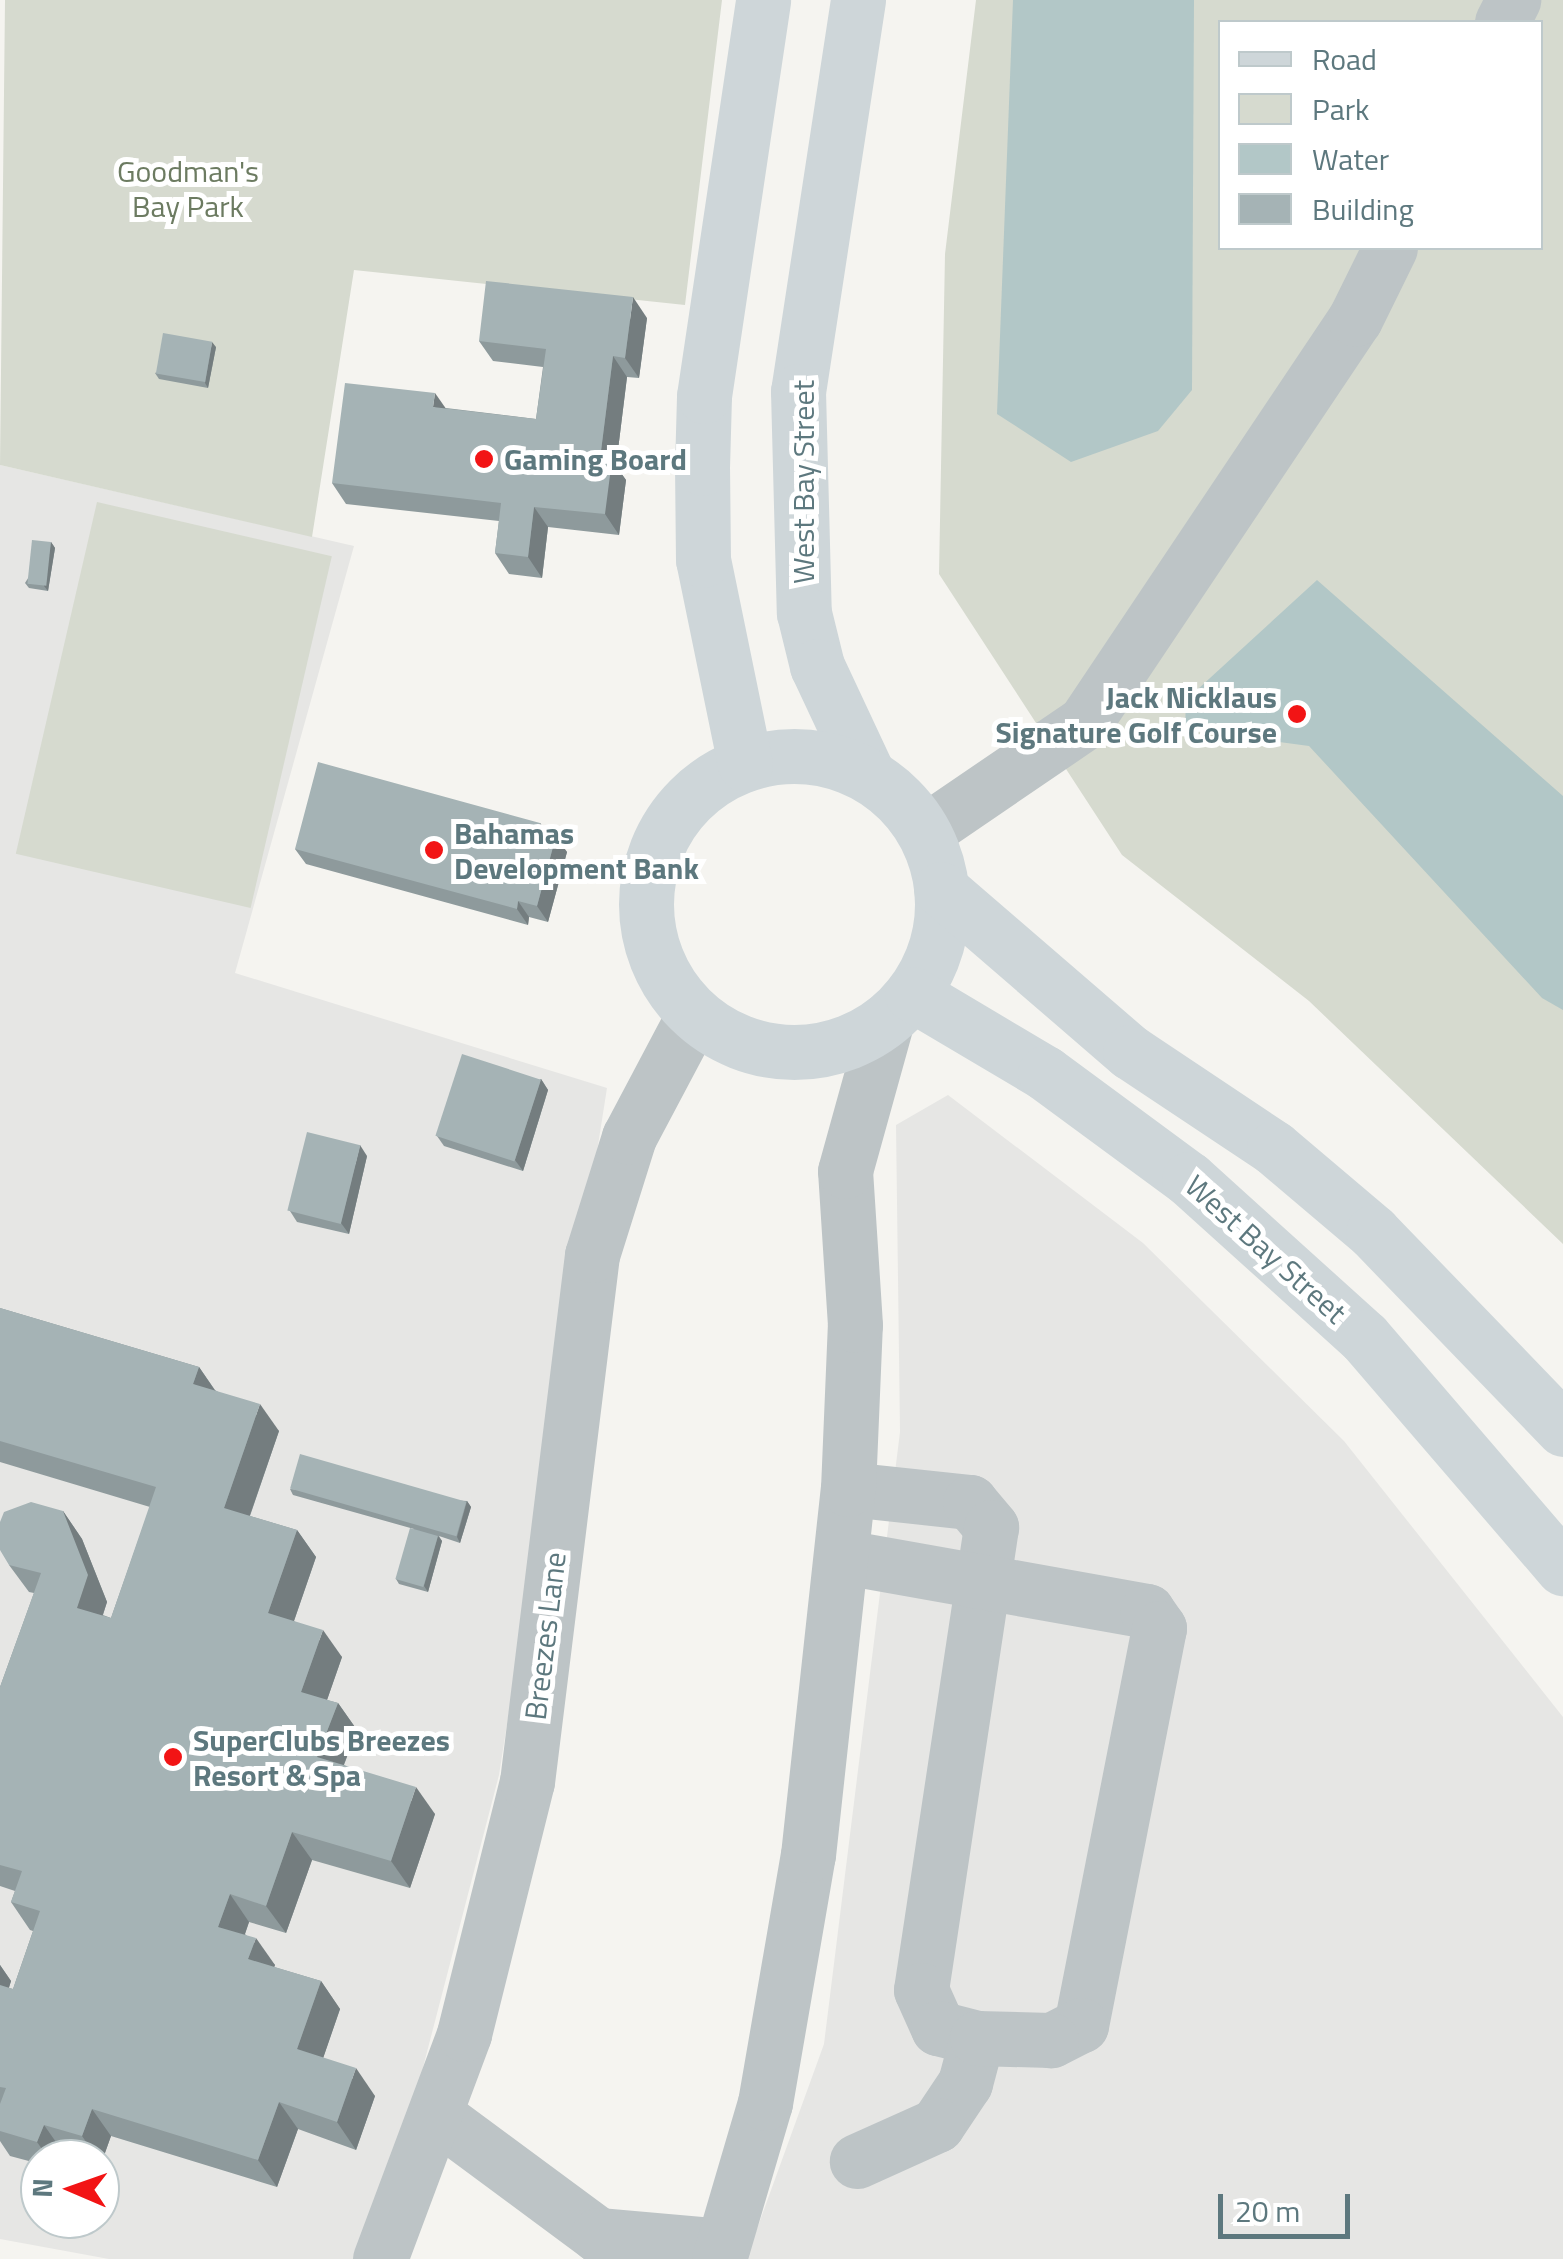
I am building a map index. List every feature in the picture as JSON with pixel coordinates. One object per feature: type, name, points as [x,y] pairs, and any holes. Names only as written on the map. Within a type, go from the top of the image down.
[{"type":"main road","points":[[745,764],[703,560],[702,468],[704,396],[762,0]]},
{"type":"main road","name":"West Bay Street","points":[[858,0],[798,391],[804,614],[817,666],[868,776]]},
{"type":"main road","points":[[818,758],[868,776],[924,832],[942,889],[932,959],[899,1007],[840,1046],[795,1052],[744,1044],[694,1014],[652,944],[649,876],[684,806],[745,764],[818,758]]},
{"type":"main road","points":[[942,889],[1130,1052],[1274,1148],[1373,1232],[1563,1429]]},
{"type":"main road","name":"West Bay Street","points":[[899,1007],[1045,1074],[1189,1179],[1364,1338],[1563,1568]]},
{"type":"lane","points":[[924,832],[1085,722],[1355,319],[1389,250]]},
{"type":"lane","points":[[436,2116],[598,2234],[721,2253],[785,2008],[844,1557],[855,1325],[846,1171],[852,1122],[899,1007]]},
{"type":"lane","name":"Breezes Lane","points":[[380,2259],[436,2116],[526,1782],[592,1256],[628,1137],[694,1014]]},
{"type":"lane","points":[[844,1557],[983,1582],[1147,1611],[1160,1628],[1081,2025],[1051,2040],[977,2038],[938,2028],[922,1990],[983,1582],[990,1527],[970,1502],[848,1489]]},
{"type":"lane","points":[[857,2161],[937,2125],[964,2083],[977,2038]]},
{"type":"shaded area","points":[[0,465],[354,546],[235,973],[607,1088],[499,1775],[401,2152],[354,2259],[109,2259],[0,2239]]},
{"type":"shaded area","points":[[948,1095],[1143,1243],[1344,1441],[1563,1717],[1563,2259],[746,2259],[824,2044],[900,1432],[896,1125]]},
{"type":"green space","name":"Goodman's Bay Park","points":[[5,0],[722,0],[685,305],[354,270],[312,537],[0,465]]},
{"type":"green space","name":"Jack Nicklaus Signature Golf Course","points":[[976,0],[1563,0],[1563,1244],[1309,1001],[1122,855],[939,574],[945,254]]},
{"type":"green space","points":[[97,502],[332,556],[251,908],[16,854]]},
{"type":"water","points":[[1013,0],[1194,0],[1192,390],[1158,431],[1071,462],[997,414]]},
{"type":"water","points":[[1317,580],[1563,796],[1563,1010],[1542,998],[1309,746],[1185,729],[1186,700]]},
{"type":"building","name":"Gaming Board","points":[[486,281],[633,297],[625,358],[613,356],[600,459],[612,460],[605,514],[534,507],[528,557],[495,553],[501,503],[332,483],[345,383],[435,393],[433,407],[536,419],[546,349],[479,341]]},
{"type":"building","points":[[163,333],[212,342],[205,382],[156,373]]},
{"type":"building","points":[[32,540],[51,542],[46,586],[27,584]]},
{"type":"building","name":"Bahamas Development Bank","points":[[318,762],[540,823],[538,832],[556,836],[537,906],[518,901],[517,909],[295,849]]},
{"type":"building","points":[[462,1054],[541,1080],[514,1161],[435,1136]]},
{"type":"building","points":[[307,1132],[360,1145],[341,1224],[287,1211]]},
{"type":"building","name":"SuperClubs Breezes Resort & Spa","points":[[0,1308],[199,1367],[193,1384],[260,1404],[224,1508],[297,1530],[268,1613],[323,1630],[301,1692],[338,1703],[317,1757],[416,1787],[391,1861],[292,1832],[266,1906],[230,1894],[218,1927],[256,1938],[248,1959],[321,1981],[297,2049],[356,2068],[337,2122],[279,2102],[258,2160],[92,2109],[82,2136],[44,2125],[38,2139],[0,2131],[0,2104],[6,2088],[0,2087],[0,1985],[13,1989],[40,1911],[11,1902],[22,1871],[0,1865],[0,1687],[41,1573],[9,1565],[0,1550],[0,1522],[4,1512],[31,1502],[63,1511],[88,1575],[77,1608],[111,1618],[156,1487],[0,1441]]},
{"type":"building","points":[[300,1454],[466,1502],[456,1536],[290,1489]]},
{"type":"building","points":[[410,1528],[438,1536],[423,1587],[395,1579]]},
{"type":"place","name":"Gaming Board","points":[[484,459]]},
{"type":"place","name":"Jack Nicklaus Signature Golf Course","points":[[1297,714]]},
{"type":"place","name":"Bahamas Development Bank","points":[[434,850]]},
{"type":"place","name":"SuperClubs Breezes Resort & Spa","points":[[173,1757]]}]
